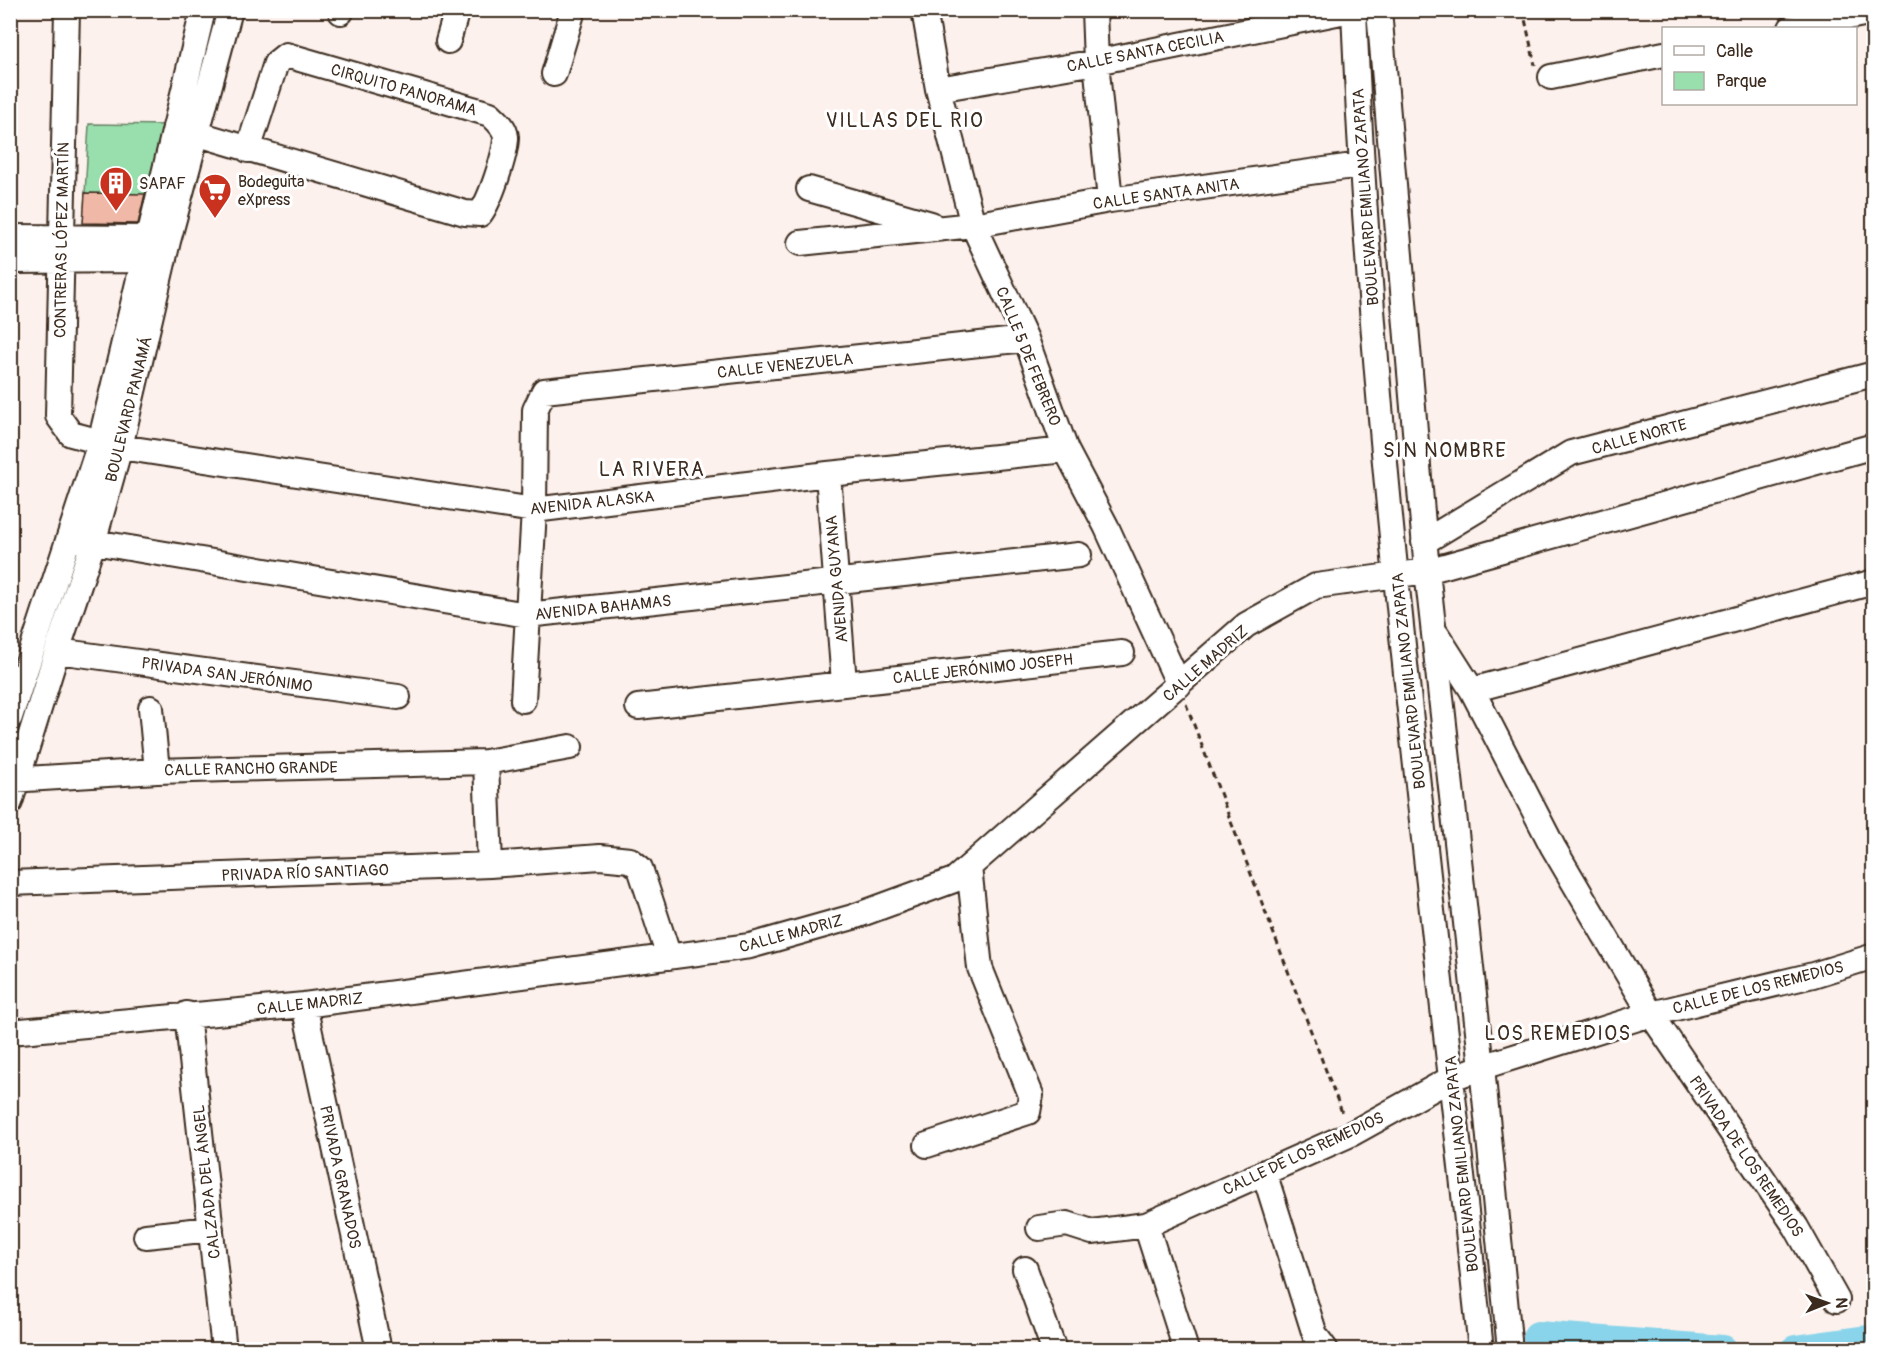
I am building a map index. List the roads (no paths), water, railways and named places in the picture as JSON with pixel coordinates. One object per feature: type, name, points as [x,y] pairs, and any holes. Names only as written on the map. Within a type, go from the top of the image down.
[{"type":"street","name":"CONTRERAS LÓPEZ MARTÍN","points":[[67,10],[58,416],[71,434],[110,445]]},
{"type":"street","name":"BOULEVARD PANAMÁ","points":[[13,787],[22,728],[43,695],[93,543],[110,445],[156,250],[187,130],[230,10]]},
{"type":"street","points":[[448,41],[457,10]]},
{"type":"street","points":[[554,74],[573,10]]},
{"type":"street","name":"CALLE 5 DE FEBRERO","points":[[924,10],[938,89],[973,225],[1026,339],[1066,450],[1106,526],[1179,685]]},
{"type":"street","points":[[1094,10],[1096,62],[1110,200]]},
{"type":"street","name":"CALLE SANTA CECILIA","points":[[938,89],[1096,62],[1353,10]]},
{"type":"street","name":"BOULEVARD EMILIANO ZAPATA","points":[[1353,10],[1360,165],[1396,574],[1481,1350]]},
{"type":"street","name":"BOULEVARD EMILIANO ZAPATA","points":[[1379,10],[1426,571],[1482,1067],[1510,1350]]},
{"type":"street","name":"BOULEVARD PANAMÁ","points":[[187,130],[202,12]]},
{"type":"street","points":[[1796,27],[1874,12]]},
{"type":"street","points":[[1551,77],[1662,54]]},
{"type":"street","name":"CIRQUITO PANORAMA","points":[[187,130],[248,150],[465,213],[480,214],[490,201],[506,137],[501,124],[490,114],[286,55],[276,63],[248,150]]},
{"type":"street","name":"CALLE SANTA ANITA","points":[[800,243],[973,225],[1110,200],[1360,165]]},
{"type":"street","points":[[809,189],[945,228]]},
{"type":"street","points":[[10,237],[61,236],[156,250]]},
{"type":"street","points":[[10,261],[60,260],[156,250]]},
{"type":"street","name":"CALLE VENEZUELA","points":[[534,510],[535,410],[544,391],[1026,339]]},
{"type":"street","name":"CALLE NORTE","points":[[1424,542],[1571,453],[1874,374]]},
{"type":"street","name":"BOULEVARD PANAMÁ","points":[[13,703],[70,538],[110,445]]},
{"type":"street","name":"AVENIDA ALASKA","points":[[110,445],[534,510],[828,474],[1066,450]]},
{"type":"street","name":"CALLE MADRIZ","points":[[10,1032],[304,1005],[750,946],[853,917],[954,880],[1246,625],[1316,586],[1426,571],[1874,446]]},
{"type":"street","name":"AVENIDA GUYANA","points":[[828,474],[844,683]]},
{"type":"street","points":[[523,700],[534,510]]},
{"type":"street","name":"AVENIDA BAHAMAS","points":[[70,538],[527,615],[1079,555]]},
{"type":"street","points":[[1472,690],[1874,582]]},
{"type":"street","name":"BOULEVARD EMILIANO ZAPATA","points":[[1434,630],[1472,690],[1553,847],[1651,1014]]},
{"type":"street","name":"PRIVADA SAN JERÓNIMO","points":[[57,651],[398,697]]},
{"type":"street","name":"CALLE JERÓNIMO JOSEPH","points":[[638,707],[1122,653]]},
{"type":"street","points":[[13,703],[43,695]]},
{"type":"street","points":[[152,708],[157,771]]},
{"type":"street","name":"CALLE RANCHO GRANDE","points":[[13,787],[157,771],[486,762],[570,747]]},
{"type":"street","points":[[486,762],[489,866]]},
{"type":"street","name":"PRIVADA RÍO SANTIAGO","points":[[10,883],[489,866],[600,857],[630,860],[640,868],[669,957]]},
{"type":"street","points":[[927,1145],[1028,1112],[1031,1095],[980,968],[969,867]]},
{"type":"street","name":"CALLE DE LOS REMEDIOS","points":[[1039,1228],[1067,1224],[1092,1232],[1146,1225],[1351,1134],[1452,1078],[1651,1014],[1814,975],[1874,956]]},
{"type":"street","name":"PRIVADA GRANADOS","points":[[304,1005],[379,1350]]},
{"type":"street","name":"CALZADA DEL ÁNGEL","points":[[187,1014],[224,1350]]},
{"type":"street","name":"PRIVADA DE LOS REMEDIOS","points":[[1651,1014],[1796,1227],[1837,1300]]},
{"type":"street","points":[[1263,1172],[1315,1335],[1326,1350]]},
{"type":"street","points":[[1146,1225],[1186,1350]]},
{"type":"street","points":[[146,1236],[211,1229]]},
{"type":"street","points":[[1025,1269],[1054,1350]]},
{"type":"waterway","points":[[1538,1336],[1723,1350]]},
{"type":"waterway","points":[[1795,1350],[1874,1339]]},
{"type":"place","name":"SAPAF","points":[[116,212]]},
{"type":"place","name":"Bodeguita eXpress","points":[[215,219]]},
{"type":"district","name":"VILLAS DEL RIO","points":[[905,120]]},
{"type":"district","name":"SIN NOMBRE","points":[[1445,450]]},
{"type":"district","name":"LA RIVERA","points":[[652,469]]},
{"type":"district","name":"LOS REMEDIOS","points":[[1558,1033]]}]
